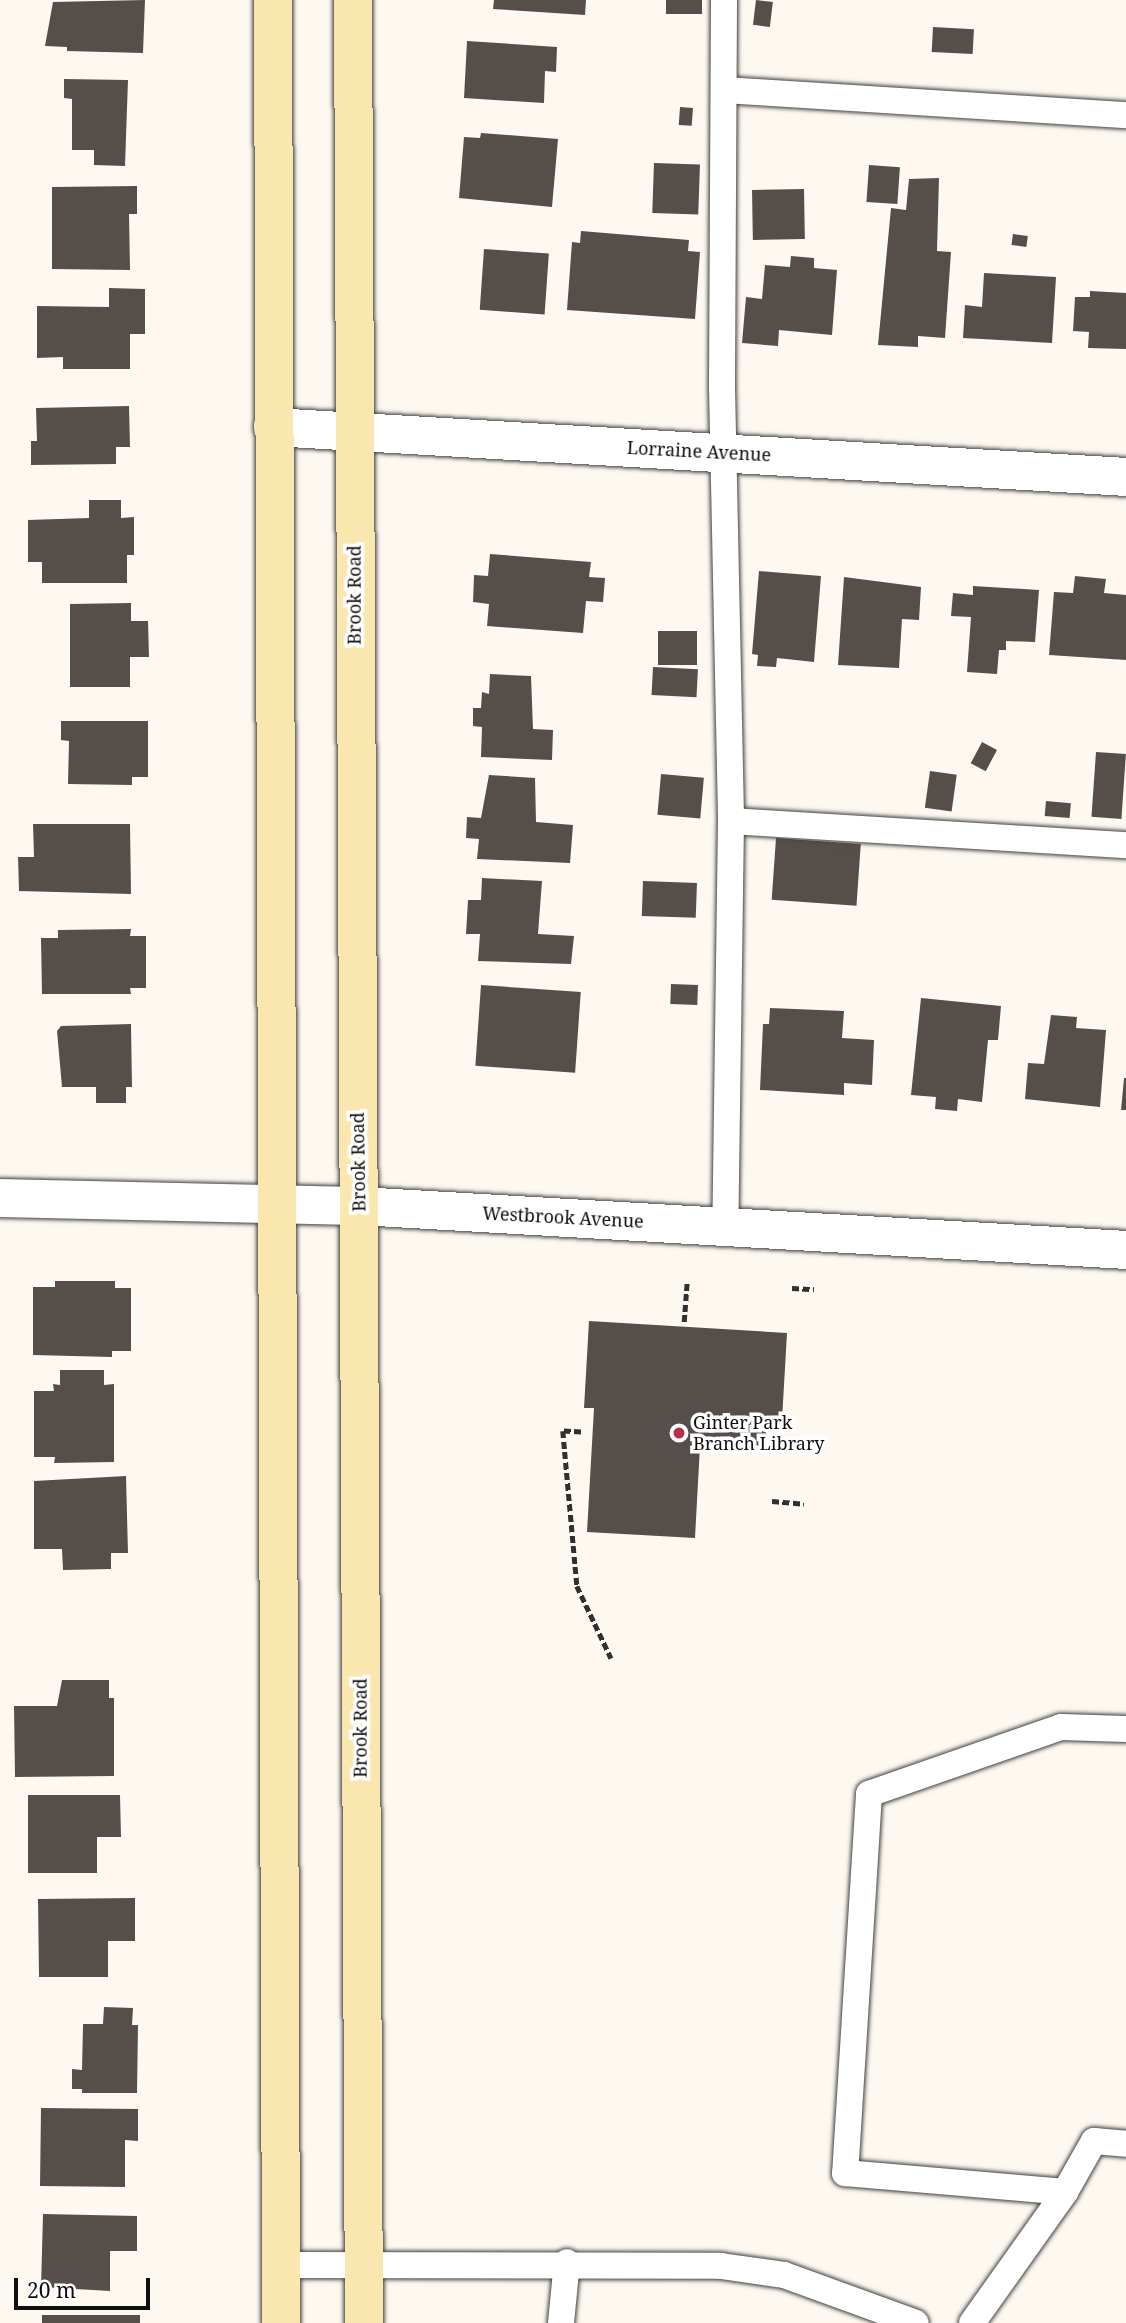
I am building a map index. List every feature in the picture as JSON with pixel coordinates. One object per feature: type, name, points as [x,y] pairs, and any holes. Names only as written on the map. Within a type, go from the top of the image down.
[{"type":"main road","points":[[273,0],[272,427],[281,2323]]},
{"type":"main road","name":"Brook Road","points":[[353,0],[363,2323]]},
{"type":"street","name":"Lorraine Avenue","points":[[272,427],[1126,477]]},
{"type":"street","name":"Westbrook Avenue","points":[[0,1198],[359,1206],[1126,1250]]},
{"type":"lane","points":[[724,0],[724,453],[731,821],[725,1226]]},
{"type":"lane","points":[[725,90],[1126,115]]},
{"type":"lane","points":[[731,821],[1126,845]]},
{"type":"lane","points":[[1065,2192],[845,2173],[869,1794],[1061,1727],[1126,1729]]},
{"type":"lane","points":[[972,2323],[1065,2192],[1094,2141],[1126,2144]]},
{"type":"lane","points":[[281,2265],[567,2262],[722,2266],[784,2275],[916,2323]]},
{"type":"lane","points":[[561,2323],[567,2262]]},
{"type":"path","points":[[684,1322],[687,1281]]},
{"type":"path","points":[[792,1289],[814,1289]]},
{"type":"path","points":[[581,1432],[563,1432],[577,1586],[611,1658]]},
{"type":"path","points":[[772,1501],[804,1504]]},
{"type":"building","points":[[145,0],[143,53],[67,51],[67,47],[45,46],[53,2]]},
{"type":"building","points":[[494,0],[586,0],[585,15],[493,9]]},
{"type":"building","points":[[666,0],[702,0],[702,14],[666,14]]},
{"type":"building","points":[[756,0],[773,2],[770,27],[753,25]]},
{"type":"building","points":[[933,27],[974,29],[973,54],[932,52]]},
{"type":"building","points":[[467,41],[557,47],[556,72],[545,71],[544,103],[464,98]]},
{"type":"building","points":[[64,79],[128,80],[125,166],[94,165],[94,150],[72,150],[72,99],[64,98]]},
{"type":"building","points":[[680,107],[693,108],[692,126],[679,125]]},
{"type":"building","points":[[481,133],[558,139],[552,207],[459,198],[464,137],[480,138]]},
{"type":"building","points":[[654,163],[700,165],[698,215],[652,213]]},
{"type":"building","points":[[869,165],[900,167],[897,204],[866,202]]},
{"type":"building","points":[[939,178],[937,251],[951,252],[945,338],[918,336],[918,347],[878,345],[891,208],[906,210],[909,179]]},
{"type":"building","points":[[137,186],[137,214],[129,214],[130,270],[52,269],[52,187]]},
{"type":"building","points":[[804,189],[805,239],[753,240],[752,190]]},
{"type":"building","points":[[581,231],[689,240],[688,251],[700,252],[695,319],[567,310],[572,242],[580,243]]},
{"type":"building","points":[[1013,234],[1028,236],[1026,247],[1011,245]]},
{"type":"building","points":[[484,249],[549,254],[545,314],[480,310]]},
{"type":"building","points":[[791,256],[814,258],[814,268],[837,270],[832,335],[779,330],[778,346],[742,343],[746,297],[762,299],[765,265],[790,267]]},
{"type":"building","points":[[984,273],[1056,277],[1052,343],[963,338],[965,305],[982,307]]},
{"type":"building","points":[[109,288],[145,289],[145,334],[130,334],[130,369],[63,369],[63,357],[37,358],[37,306],[109,307]]},
{"type":"building","points":[[1090,291],[1126,293],[1126,349],[1088,348],[1089,332],[1073,331],[1075,297],[1090,297]]},
{"type":"building","points":[[129,406],[130,447],[116,447],[116,464],[31,465],[31,441],[37,441],[36,408]]},
{"type":"building","points":[[89,500],[121,500],[121,518],[134,517],[134,555],[127,555],[127,583],[42,583],[42,562],[28,562],[28,520],[89,518]]},
{"type":"building","points":[[490,554],[591,562],[589,577],[605,578],[603,602],[586,601],[583,633],[487,626],[489,604],[473,602],[474,575],[488,576]]},
{"type":"building","points":[[759,571],[821,576],[814,662],[777,658],[776,667],[757,666],[758,655],[752,654]]},
{"type":"building","points":[[1075,576],[1106,579],[1104,593],[1126,595],[1126,660],[1049,655],[1054,592],[1073,593]]},
{"type":"building","points":[[844,577],[921,587],[919,620],[902,619],[899,668],[838,665]]},
{"type":"building","points":[[973,586],[1039,590],[1035,642],[1006,641],[1006,650],[999,650],[997,674],[967,672],[971,617],[951,616],[953,593],[973,595]]},
{"type":"building","points":[[131,603],[131,621],[148,621],[149,657],[130,657],[130,687],[70,687],[70,604]]},
{"type":"building","points":[[658,631],[697,631],[697,665],[658,665]]},
{"type":"building","points":[[653,667],[698,669],[696,697],[652,695]]},
{"type":"building","points":[[490,674],[531,676],[533,729],[553,730],[552,760],[481,757],[482,727],[473,726],[473,708],[481,708],[482,692],[489,694]]},
{"type":"building","points":[[61,721],[148,721],[148,777],[132,777],[132,785],[68,784],[69,741],[61,740]]},
{"type":"building","points":[[982,742],[997,750],[986,771],[971,763]]},
{"type":"building","points":[[1096,752],[1126,754],[1121,819],[1091,817]]},
{"type":"building","points":[[930,771],[957,775],[952,811],[925,808]]},
{"type":"building","points":[[661,774],[704,778],[700,819],[657,815]]},
{"type":"building","points":[[489,775],[535,778],[536,822],[573,825],[570,863],[477,859],[479,839],[466,838],[467,817],[481,818]]},
{"type":"building","points":[[1046,801],[1071,803],[1070,818],[1045,816]]},
{"type":"building","points":[[33,824],[130,824],[131,894],[19,891],[18,857],[34,857]]},
{"type":"building","points":[[776,838],[861,844],[856,906],[772,900]]},
{"type":"building","points":[[482,878],[542,881],[538,934],[574,936],[571,964],[478,961],[480,934],[466,934],[468,900],[481,900]]},
{"type":"building","points":[[643,881],[697,883],[696,918],[642,916]]},
{"type":"building","points":[[131,929],[130,936],[146,936],[146,988],[130,988],[131,994],[42,994],[41,938],[58,938],[58,930]]},
{"type":"building","points":[[671,984],[698,985],[697,1005],[670,1004]]},
{"type":"building","points":[[481,985],[581,992],[575,1073],[475,1066]]},
{"type":"building","points":[[921,998],[1001,1006],[998,1040],[988,1040],[982,1102],[958,1099],[957,1111],[935,1109],[936,1097],[911,1095]]},
{"type":"building","points":[[770,1008],[844,1011],[842,1038],[874,1040],[872,1085],[844,1083],[844,1095],[760,1090],[763,1024],[769,1024]]},
{"type":"building","points":[[1051,1015],[1077,1017],[1076,1028],[1106,1030],[1100,1107],[1025,1099],[1028,1063],[1044,1064]]},
{"type":"building","points":[[131,1024],[132,1087],[126,1087],[126,1103],[96,1103],[96,1087],[62,1087],[57,1031],[61,1026]]},
{"type":"building","points":[[1124,1078],[1126,1110],[1121,1110]]},
{"type":"building","points":[[55,1281],[115,1281],[115,1288],[131,1288],[131,1351],[112,1351],[112,1357],[33,1355],[33,1287],[55,1287]]},
{"type":"building","name":"Ginter Park Branch Library","points":[[589,1321],[787,1333],[782,1420],[767,1420],[765,1450],[700,1446],[695,1538],[587,1532],[594,1408],[584,1408]]},
{"type":"building","points":[[60,1370],[104,1370],[104,1385],[114,1384],[114,1462],[54,1463],[55,1457],[34,1457],[34,1391],[54,1391],[53,1384],[60,1385]]},
{"type":"building","points":[[126,1476],[128,1553],[111,1553],[111,1569],[63,1570],[62,1549],[34,1549],[34,1481]]},
{"type":"building","points":[[62,1680],[109,1680],[109,1698],[114,1698],[114,1776],[15,1777],[14,1706],[57,1706]]},
{"type":"building","points":[[28,1795],[120,1795],[121,1837],[97,1837],[97,1873],[28,1873]]},
{"type":"building","points":[[135,1898],[135,1941],[108,1941],[108,1977],[39,1977],[38,1899]]},
{"type":"building","points":[[104,2007],[133,2008],[132,2025],[138,2025],[137,2093],[82,2093],[82,2089],[72,2089],[72,2069],[82,2070],[83,2024],[103,2024]]},
{"type":"building","points":[[41,2108],[138,2109],[138,2141],[125,2140],[125,2187],[40,2186]]},
{"type":"building","points":[[43,2214],[137,2216],[137,2251],[110,2251],[110,2291],[41,2287]]},
{"type":"building","points":[[42,2315],[140,2315],[140,2323],[42,2323]]},
{"type":"place","name":"Ginter Park Branch Library","points":[[679,1433]]}]
